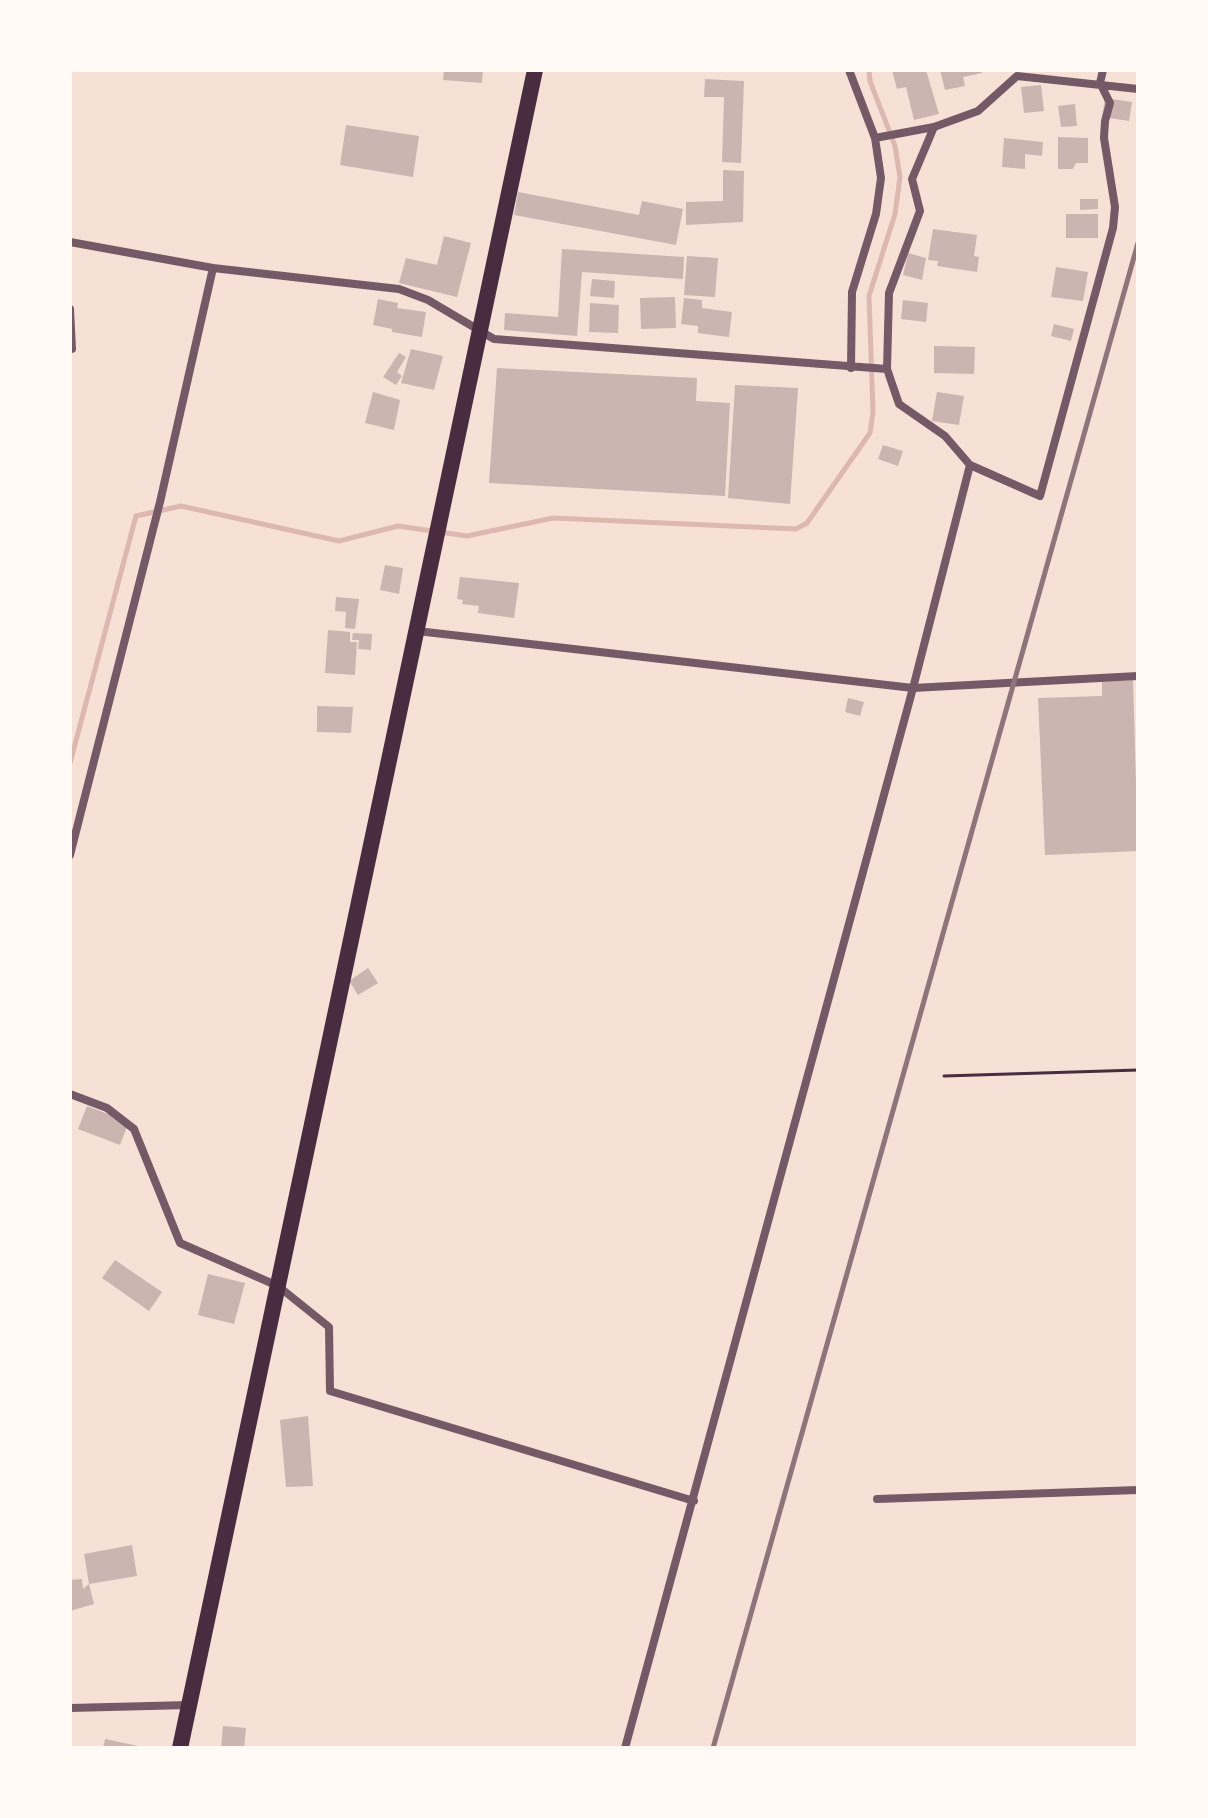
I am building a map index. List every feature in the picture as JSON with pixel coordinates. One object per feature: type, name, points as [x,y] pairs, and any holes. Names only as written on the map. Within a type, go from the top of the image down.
[{"type":"highway","points":[[180,1748],[535,70]]},
{"type":"street","points":[[849,70],[875,138],[881,178],[876,214],[852,292],[851,368]]},
{"type":"street","points":[[934,127],[912,179],[920,211],[889,293],[883,369],[899,404],[945,436],[970,465],[1040,496],[1113,228],[1115,207],[1104,138],[1110,103],[1100,83],[1103,70]]},
{"type":"street","points":[[875,138],[934,127],[978,111],[1017,76],[1138,89]]},
{"type":"street","points":[[70,242],[213,268],[399,289],[428,300],[494,339],[883,369]]},
{"type":"street","points":[[70,855],[160,502],[213,268]]},
{"type":"street","points":[[70,309],[70,349]]},
{"type":"street","points":[[625,1748],[913,688],[970,465]]},
{"type":"street","points":[[417,631],[913,688],[1138,676]]},
{"type":"street","points":[[70,1094],[107,1108],[134,1129],[180,1243],[278,1286],[329,1327],[330,1391],[694,1501]]},
{"type":"street","points":[[877,1499],[1138,1490]]},
{"type":"street","points":[[70,1708],[189,1705]]},
{"type":"path","points":[[944,1076],[1138,1070]]},
{"type":"building","points":[[444,70],[483,70],[482,83],[443,80]]},
{"type":"building","points":[[892,70],[926,70],[939,114],[914,120],[906,87],[897,89]]},
{"type":"building","points":[[940,70],[981,70],[982,73],[963,77],[965,86],[945,90]]},
{"type":"building","points":[[705,79],[744,81],[741,163],[722,162],[724,97],[704,97]]},
{"type":"building","points":[[1041,85],[1044,111],[1024,113],[1021,87]]},
{"type":"building","points":[[1105,98],[1132,102],[1129,121],[1102,117]]},
{"type":"building","points":[[1075,104],[1077,126],[1061,127],[1058,106]]},
{"type":"building","points":[[346,125],[419,136],[413,177],[340,165]]},
{"type":"building","points":[[1058,137],[1088,138],[1088,163],[1076,163],[1073,169],[1058,169]]},
{"type":"building","points":[[1004,138],[1043,142],[1042,156],[1025,154],[1025,169],[1002,167]]},
{"type":"building","points":[[723,170],[744,171],[743,222],[686,225],[686,202],[723,201]]},
{"type":"building","points":[[518,192],[639,215],[642,201],[683,209],[676,245],[514,215]]},
{"type":"building","points":[[1080,199],[1098,199],[1098,209],[1080,210]]},
{"type":"building","points":[[1066,214],[1098,214],[1098,238],[1066,238]]},
{"type":"building","points":[[933,229],[977,235],[974,256],[979,257],[977,272],[937,266],[938,261],[928,260]]},
{"type":"building","points":[[444,236],[471,243],[457,297],[399,283],[406,258],[437,265]]},
{"type":"building","points":[[562,249],[684,257],[683,279],[582,272],[577,336],[504,330],[505,313],[558,317]]},
{"type":"building","points":[[908,253],[926,258],[922,280],[903,275]]},
{"type":"building","points":[[687,256],[718,258],[715,297],[684,295]]},
{"type":"building","points":[[1056,267],[1088,272],[1083,301],[1051,297]]},
{"type":"building","points":[[592,279],[615,281],[614,298],[590,296]]},
{"type":"building","points":[[675,297],[676,328],[641,329],[640,298]]},
{"type":"building","points":[[684,298],[702,300],[702,308],[732,312],[729,337],[698,333],[698,326],[681,324]]},
{"type":"building","points":[[378,299],[398,303],[397,308],[426,312],[422,337],[373,325]]},
{"type":"building","points":[[903,300],[928,303],[926,322],[901,319]]},
{"type":"building","points":[[590,303],[619,305],[618,333],[589,332]]},
{"type":"building","points":[[1054,324],[1074,329],[1071,341],[1051,336]]},
{"type":"building","points":[[934,346],[975,347],[974,374],[934,373]]},
{"type":"building","points":[[411,349],[443,356],[434,390],[401,383]]},
{"type":"building","points":[[399,353],[406,357],[397,372],[402,376],[396,385],[383,377]]},
{"type":"building","points":[[497,368],[697,378],[696,401],[730,403],[725,496],[489,483]]},
{"type":"building","points":[[735,385],[798,388],[790,504],[728,498]]},
{"type":"building","points":[[373,392],[400,400],[394,430],[365,423]]},
{"type":"building","points":[[937,392],[964,396],[959,425],[932,421]]},
{"type":"building","points":[[883,445],[903,451],[898,466],[878,459]]},
{"type":"building","points":[[385,565],[403,568],[399,594],[380,590]]},
{"type":"building","points":[[460,577],[519,583],[514,618],[478,613],[479,606],[462,604],[463,600],[457,599]]},
{"type":"building","points":[[336,597],[359,599],[355,629],[345,628],[346,612],[335,611]]},
{"type":"building","points":[[328,630],[350,632],[350,642],[357,642],[355,675],[325,673]]},
{"type":"building","points":[[353,633],[372,634],[371,650],[358,649],[359,640],[352,640]]},
{"type":"building","points":[[1133,680],[1138,851],[1045,855],[1038,698],[1102,696],[1102,682]]},
{"type":"building","points":[[848,698],[864,702],[860,716],[845,712]]},
{"type":"building","points":[[317,706],[353,707],[351,733],[317,732]]},
{"type":"building","points":[[368,968],[378,983],[358,995],[349,981]]},
{"type":"building","points":[[87,1106],[129,1122],[120,1145],[78,1129]]},
{"type":"building","points":[[115,1260],[162,1292],[149,1311],[102,1278]]},
{"type":"building","points":[[208,1274],[245,1283],[234,1324],[198,1315]]},
{"type":"building","points":[[308,1416],[313,1486],[286,1487],[280,1420]]},
{"type":"building","points":[[132,1545],[137,1576],[89,1584],[84,1554]]},
{"type":"building","points":[[82,1579],[83,1589],[89,1584],[94,1604],[70,1611],[70,1580]]},
{"type":"building","points":[[223,1726],[246,1728],[244,1748],[221,1748]]},
{"type":"building","points":[[105,1739],[143,1747],[143,1748],[103,1748]]},
{"type":"waterway","points":[[70,763],[136,516],[181,506],[339,541],[398,526],[467,536],[553,518],[796,529],[807,523],[870,433],[873,412],[869,296],[895,214],[900,177],[895,146],[870,81],[869,70]]},
{"type":"railway","points":[[713,1748],[1138,243]]}]
